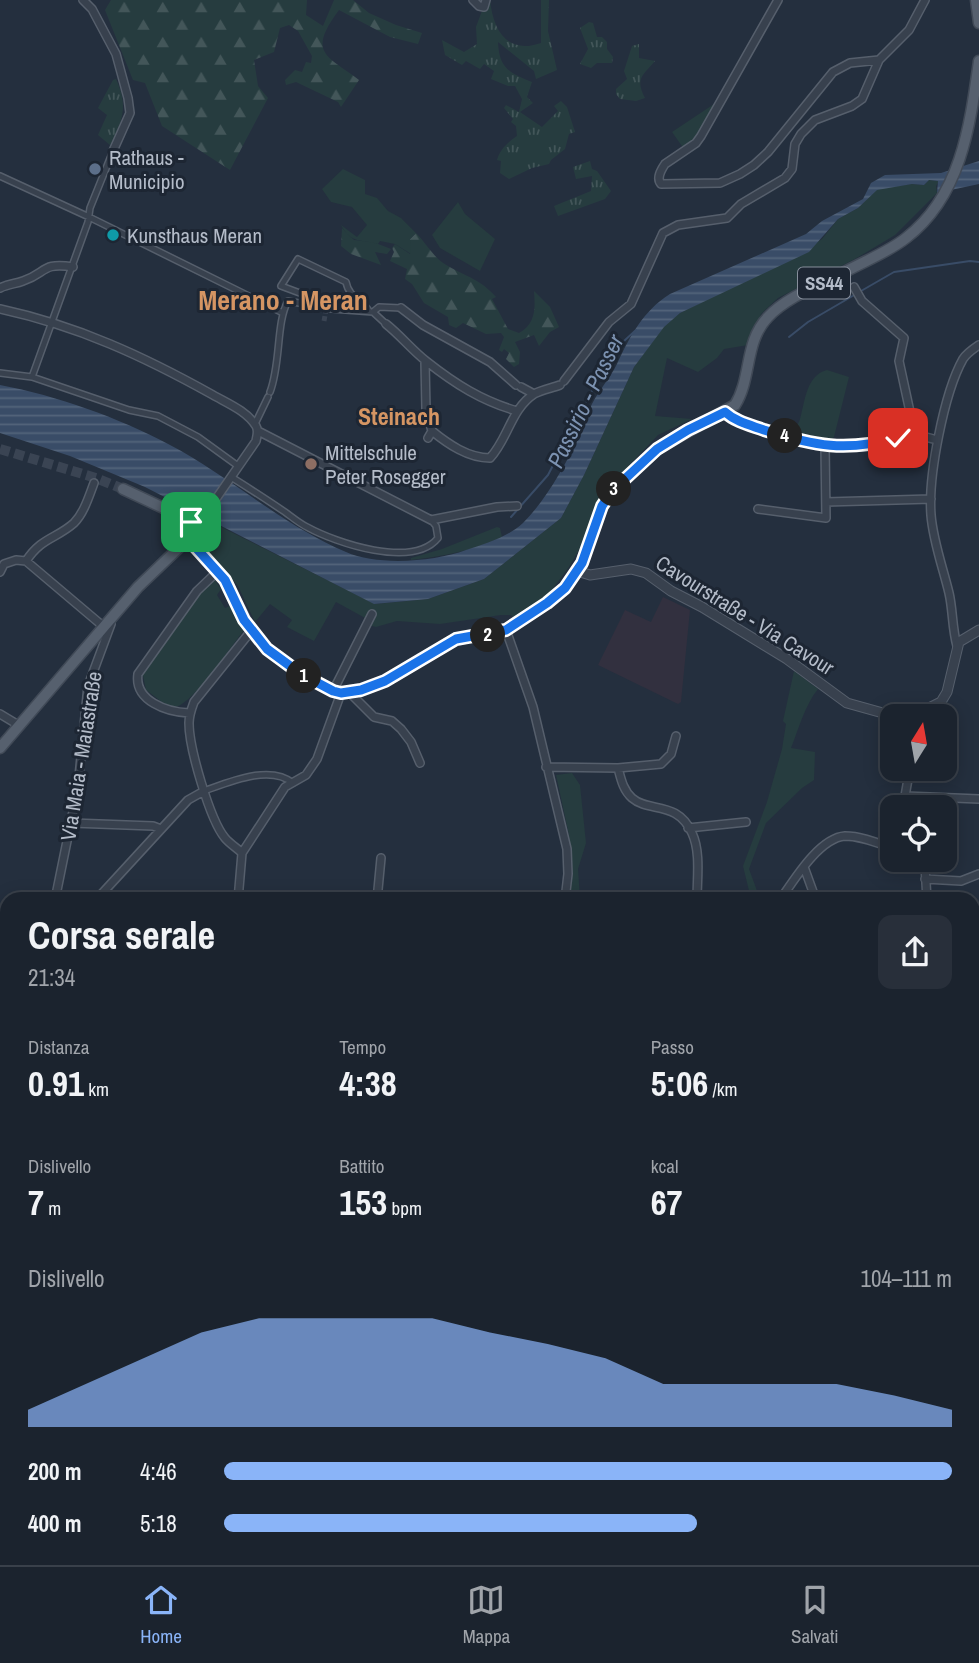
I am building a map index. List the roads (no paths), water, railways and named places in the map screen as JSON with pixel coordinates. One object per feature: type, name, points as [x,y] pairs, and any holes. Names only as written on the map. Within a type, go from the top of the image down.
[{"type":"main road","points":[[976,0],[979,23]]},
{"type":"main road","name":"SS44","points":[[725,412],[735,405],[741,395],[755,339],[762,325],[776,309],[906,239],[920,226],[951,185],[962,153],[979,61]]},
{"type":"main road","points":[[188,539],[232,590],[251,631],[267,649],[282,662],[341,692],[385,681],[456,639],[506,630],[547,603],[565,588],[578,570],[602,506],[612,491],[657,449],[725,412]]},
{"type":"main road","points":[[0,748],[138,587],[188,539],[199,521],[189,520],[123,489]]},
{"type":"street","points":[[32,377],[73,267],[90,208],[130,113],[116,54],[83,0]]},
{"type":"street","points":[[473,0],[484,7],[486,0]]},
{"type":"street","points":[[778,0],[701,136],[696,143],[665,164],[659,175],[661,184],[720,183],[740,174],[768,152],[833,72],[850,63],[879,60]]},
{"type":"street","points":[[425,361],[426,410],[430,431],[473,455],[490,457],[497,451],[517,411],[534,394],[562,383],[609,322],[631,304],[663,233],[678,225],[727,218],[741,204],[785,178],[792,169],[795,144],[801,134],[815,120],[852,106],[862,99],[879,60],[909,30],[925,1]]},
{"type":"street","points":[[0,176],[283,313]]},
{"type":"street","points":[[324,302],[281,286],[298,259],[346,282],[356,300],[365,304],[425,361],[455,384],[480,398],[517,411]]},
{"type":"street","points":[[0,288],[25,281],[45,267],[73,267]]},
{"type":"street","points":[[853,287],[862,301],[904,338],[899,361],[915,435]]},
{"type":"street","points":[[333,304],[356,300]]},
{"type":"street","points":[[199,521],[256,441],[257,428],[277,373],[283,313],[288,301],[332,309],[371,311],[379,307],[401,308],[423,325],[490,362],[519,386],[534,394]]},
{"type":"street","points":[[0,309],[52,323],[131,352],[174,372],[244,413],[257,428],[413,509],[436,526],[438,538],[433,545],[404,554],[352,544],[304,526],[230,478]]},
{"type":"street","points":[[957,646],[950,597],[931,517],[931,499],[937,440],[961,363],[965,356],[979,345]]},
{"type":"street","points":[[0,373],[32,377],[129,410],[158,416],[198,437],[239,466]]},
{"type":"street","points":[[725,412],[742,423],[825,446],[868,446],[915,435],[937,440]]},
{"type":"street","points":[[758,509],[826,518],[825,446]]},
{"type":"street","points":[[26,561],[44,540],[73,523],[82,512],[94,483]]},
{"type":"street","points":[[826,502],[931,499]]},
{"type":"street","points":[[430,520],[497,507],[517,506]]},
{"type":"street","points":[[0,572],[4,564],[16,560],[26,561],[104,627]]},
{"type":"street","name":"Cavourstraße - Via Cavour","points":[[578,570],[590,575],[631,569],[646,573],[671,591],[786,659],[831,693],[853,705],[892,715],[929,708],[941,702]]},
{"type":"street","points":[[189,713],[171,712],[160,706],[141,693],[137,684],[142,667],[191,598],[218,571]]},
{"type":"street","points":[[239,892],[242,853],[285,787],[306,775],[317,759],[372,614]]},
{"type":"street","name":"Via Maia - Maiastraße","points":[[57,892],[78,787],[88,686],[114,615]]},
{"type":"street","points":[[506,630],[533,707],[567,849],[566,892]]},
{"type":"street","points":[[941,702],[950,682],[957,646],[961,640],[979,630]]},
{"type":"street","points":[[242,853],[224,838],[204,791],[190,742],[189,713],[194,702],[251,631]]},
{"type":"street","points":[[341,692],[374,717],[393,721],[411,742],[421,764]]},
{"type":"street","points":[[3,716],[22,725]]},
{"type":"street","points":[[546,767],[618,768],[661,764],[671,754],[676,736]]},
{"type":"street","points":[[618,768],[623,786],[632,798],[639,803],[661,806],[672,811],[688,828],[696,849],[697,892]]},
{"type":"street","points":[[103,892],[188,800],[229,782],[267,774],[287,778],[293,783]]},
{"type":"street","points":[[957,798],[979,799]]},
{"type":"street","points":[[688,828],[746,822]]},
{"type":"street","points":[[72,823],[153,826],[161,829]]},
{"type":"street","points":[[786,892],[823,846],[843,836],[880,844]]},
{"type":"street","points":[[378,892],[382,858]]},
{"type":"street","points":[[804,867],[813,892]]},
{"type":"street","points":[[925,872],[926,892]]},
{"type":"street","points":[[925,879],[961,881],[979,874]]},
{"type":"water","points":[[979,161],[979,184],[937,193],[938,181],[929,180],[924,185],[912,184],[877,190],[858,208],[838,219],[809,252],[680,313],[664,327],[634,367],[561,518],[484,579],[428,599],[374,604],[145,487],[70,456],[0,433],[0,385],[65,401],[150,435],[214,471],[278,515],[346,552],[389,561],[422,560],[453,554],[503,536],[517,528],[531,514],[561,472],[592,404],[632,334],[652,308],[670,294],[806,234],[822,221],[863,199],[871,183],[885,175],[941,173]]},
{"type":"waterway","points":[[861,291],[894,272],[979,262]]},
{"type":"waterway","points":[[789,337],[808,322],[856,294]]},
{"type":"waterway","name":"Passirio - Passer","points":[[511,517],[548,475],[597,381],[613,362],[624,341],[636,330]]},
{"type":"tunnel","points":[[324,321],[326,310]]},
{"type":"tunnel","points":[[0,449],[96,478],[123,489]]},
{"type":"place","name":"Rathaus - Municipio","points":[[95,169]]},
{"type":"place","name":"Kunsthaus Meran","points":[[113,235]]},
{"type":"place","name":"Mittelschule Peter Rosegger","points":[[311,464]]},
{"type":"district","name":"Merano - Meran","points":[[283,300]]},
{"type":"district","name":"Steinach","points":[[399,416]]}]
